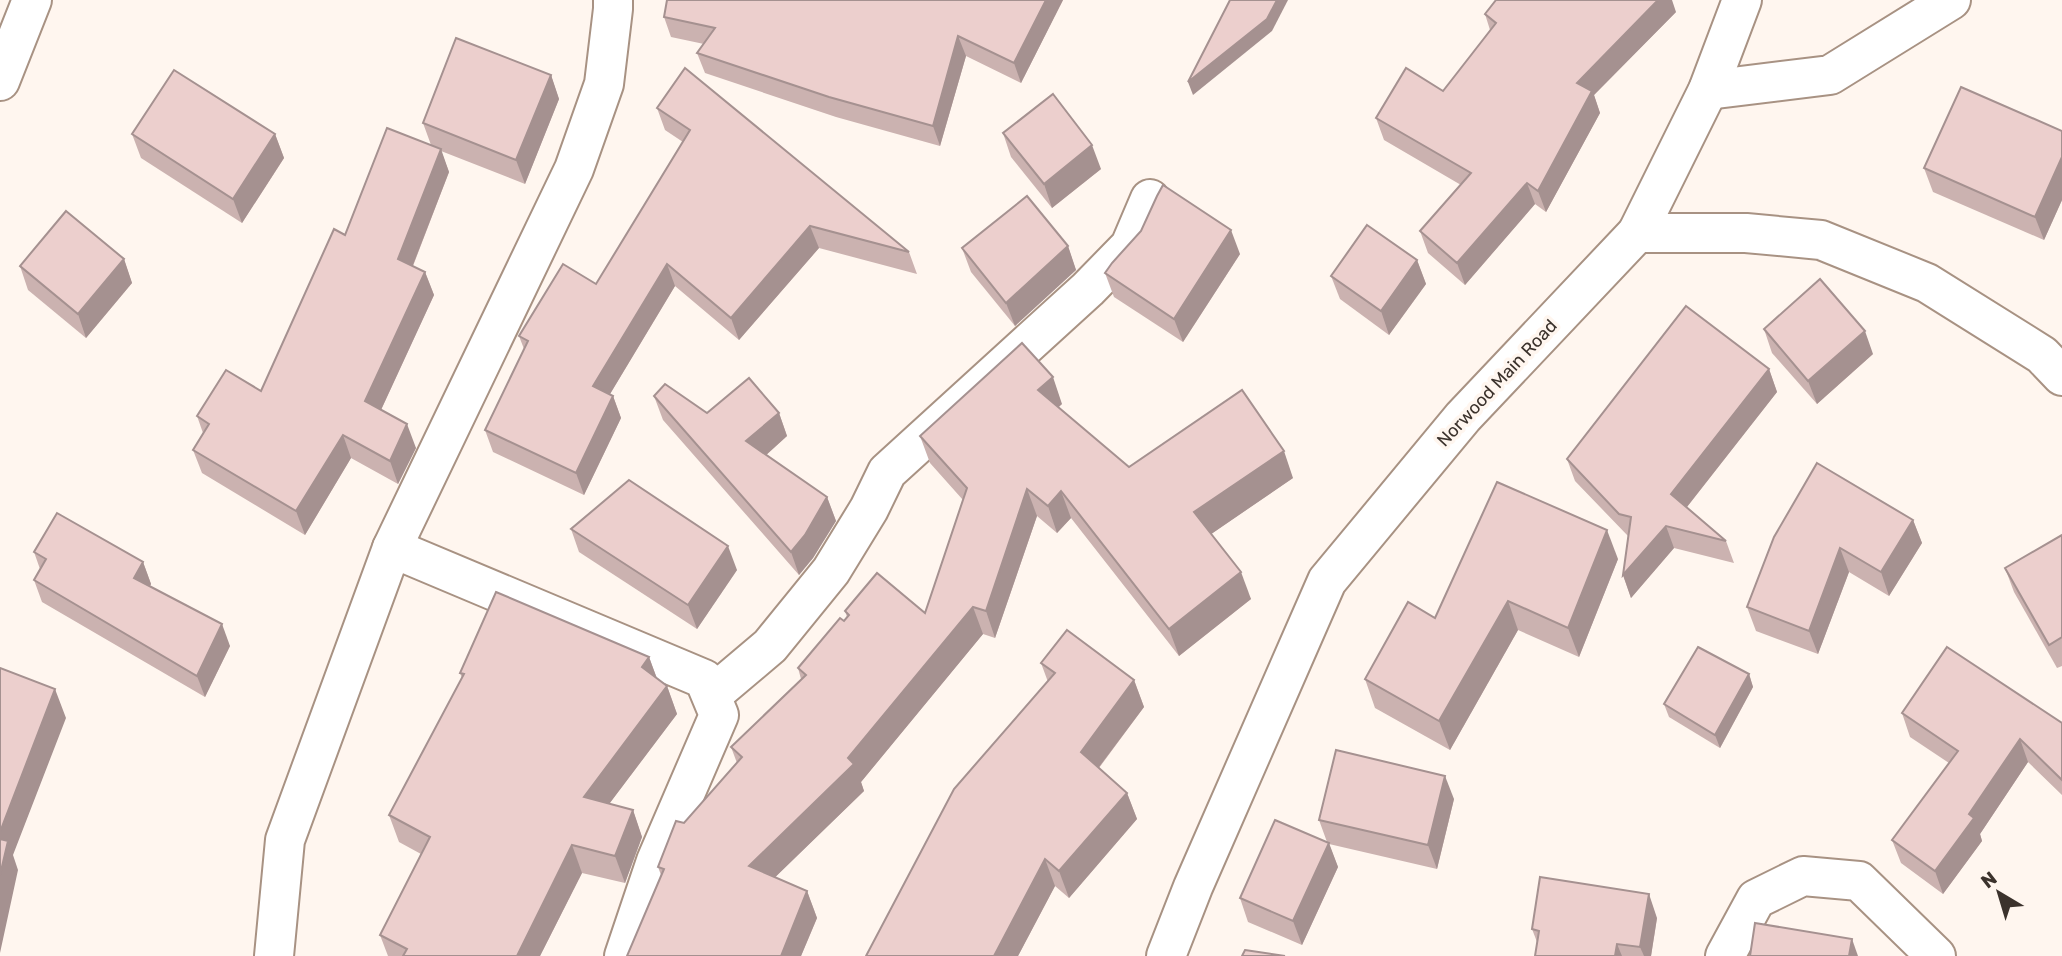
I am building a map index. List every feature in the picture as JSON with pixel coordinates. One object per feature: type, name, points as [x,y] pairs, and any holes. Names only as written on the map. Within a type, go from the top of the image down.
[{"type":"street","points":[[0,81],[32,0]]},
{"type":"street","points":[[274,956],[285,840],[392,548],[574,169],[604,84],[613,0]]},
{"type":"street","name":"Norwood Main Road","points":[[1166,956],[1193,887],[1327,582],[1463,417],[1637,233],[1709,90],[1742,0]]},
{"type":"street","points":[[1709,90],[1830,75],[1951,0]]},
{"type":"street","points":[[712,695],[770,646],[831,571],[869,509],[887,472],[1088,289],[1130,246],[1150,199]]},
{"type":"street","points":[[1637,233],[1746,233],[1821,240],[1927,283],[2055,355]]},
{"type":"street","points":[[392,548],[705,679],[719,715],[656,861],[624,956]]},
{"type":"street","points":[[1725,956],[1756,899],[1803,876],[1859,881],[1936,956]]},
{"type":"building","points":[[667,0],[1046,0],[1014,63],[958,36],[933,126],[829,97],[697,53],[715,28],[664,17]]},
{"type":"building","points":[[1230,0],[1277,0],[1267,19],[1188,82]]},
{"type":"building","points":[[1496,0],[1658,0],[1577,83],[1592,91],[1538,191],[1527,183],[1457,263],[1420,231],[1471,173],[1376,118],[1406,68],[1443,91],[1496,23],[1485,14]]},
{"type":"building","points":[[456,38],[551,75],[516,160],[423,123]]},
{"type":"building","points":[[685,68],[909,252],[810,226],[731,318],[667,264],[593,386],[613,396],[576,473],[485,430],[528,341],[519,336],[563,264],[596,284],[690,130],[657,108]]},
{"type":"building","points":[[174,70],[275,134],[233,199],[132,134]]},
{"type":"building","points":[[1961,87],[2062,131],[2062,157],[2035,217],[1924,168]]},
{"type":"building","points":[[1053,94],[1092,145],[1044,184],[1003,133]]},
{"type":"building","points":[[387,128],[441,149],[398,259],[425,272],[365,401],[407,424],[390,461],[343,435],[296,511],[193,450],[209,424],[197,416],[226,370],[261,391],[334,229],[345,235]]},
{"type":"building","points":[[1163,185],[1231,230],[1174,319],[1105,273],[1141,231]]},
{"type":"building","points":[[1027,196],[1068,246],[1006,303],[962,248]]},
{"type":"building","points":[[66,211],[124,259],[78,314],[20,266]]},
{"type":"building","points":[[1367,225],[1417,260],[1381,311],[1331,276]]},
{"type":"building","points":[[1820,279],[1865,331],[1808,381],[1764,329]]},
{"type":"building","points":[[1686,306],[1769,369],[1671,494],[1726,541],[1666,526],[1623,575],[1631,517],[1619,514],[1567,459]]},
{"type":"building","points":[[1022,343],[1053,377],[1038,390],[1129,467],[1242,390],[1284,451],[1194,512],[1241,572],[1169,629],[1061,491],[1048,506],[1027,489],[986,611],[973,607],[848,758],[854,764],[749,866],[807,891],[781,956],[627,956],[664,869],[658,867],[676,821],[684,823],[742,757],[731,747],[806,675],[798,668],[840,618],[844,621],[849,615],[845,611],[877,573],[925,613],[967,488],[920,436]]},
{"type":"building","points":[[749,378],[779,413],[746,441],[827,497],[805,535],[791,552],[654,396],[665,384],[707,413]]},
{"type":"building","points":[[1817,463],[1913,520],[1881,572],[1840,548],[1809,631],[1747,607],[1774,537]]},
{"type":"building","points":[[629,480],[728,546],[688,605],[571,529]]},
{"type":"building","points":[[1497,482],[1607,530],[1568,628],[1508,601],[1439,721],[1365,679],[1408,602],[1435,618]]},
{"type":"building","points":[[57,513],[143,562],[134,578],[222,624],[197,676],[34,580],[46,559],[34,552]]},
{"type":"building","points":[[2062,535],[2062,637],[2049,645],[2005,568]]},
{"type":"building","points":[[496,592],[649,657],[642,667],[667,686],[584,797],[633,810],[615,856],[572,845],[517,956],[403,956],[407,949],[380,935],[430,837],[389,815],[464,674],[460,673]]},
{"type":"building","points":[[1067,630],[1134,680],[1081,752],[1127,793],[1059,871],[1045,859],[994,956],[866,956],[954,789],[1055,673],[1041,663]]},
{"type":"building","points":[[1698,647],[1749,674],[1715,735],[1664,704]]},
{"type":"building","points":[[1947,647],[2062,723],[2062,780],[2020,739],[1969,814],[1974,818],[1935,871],[1892,840],[1958,751],[1902,713]]},
{"type":"building","points":[[0,668],[55,689],[0,832]]},
{"type":"building","points":[[1336,750],[1445,776],[1428,845],[1319,820]]},
{"type":"building","points":[[1275,820],[1329,843],[1293,921],[1240,898]]},
{"type":"building","points":[[0,839],[8,841],[0,875]]},
{"type":"building","points":[[1540,877],[1649,894],[1640,947],[1617,944],[1615,956],[1535,956],[1539,931],[1532,929]]},
{"type":"building","points":[[1755,923],[1852,939],[1849,956],[1750,956]]},
{"type":"building","points":[[1245,950],[1285,956],[1242,956]]}]
